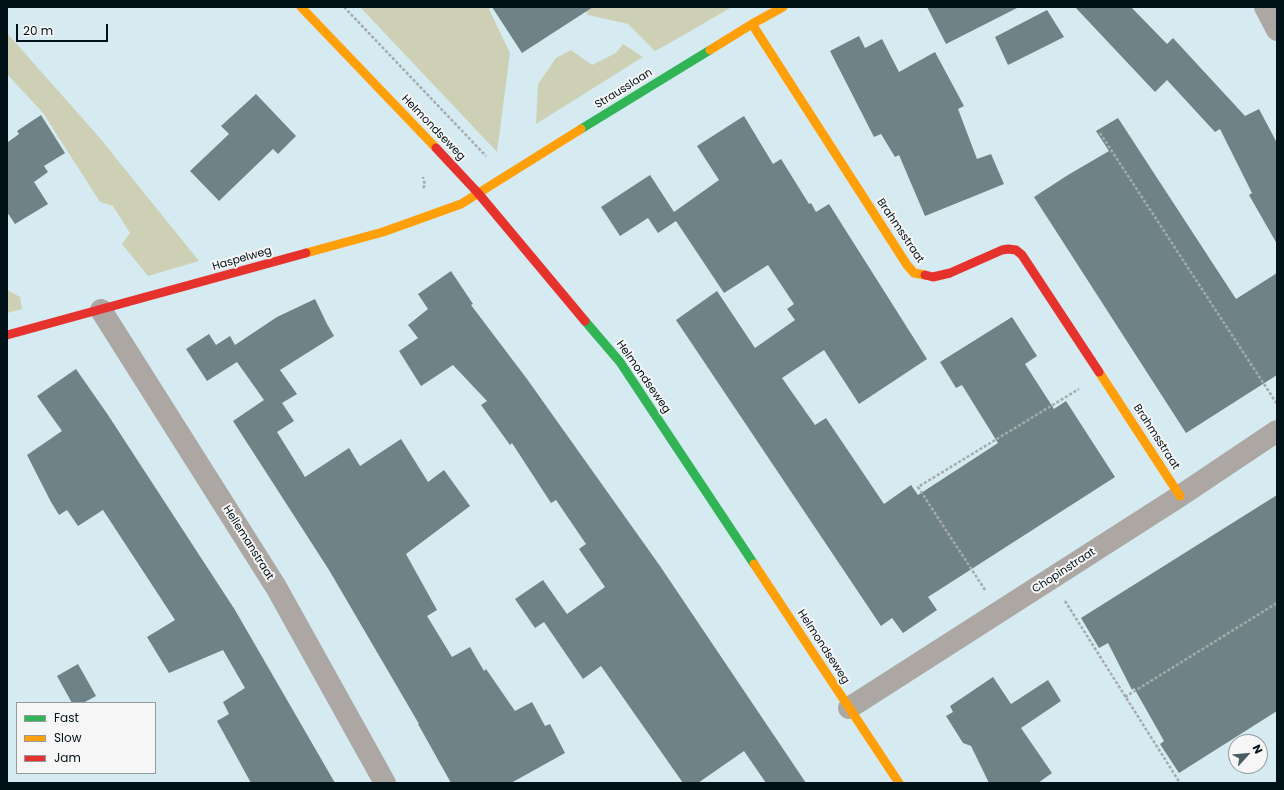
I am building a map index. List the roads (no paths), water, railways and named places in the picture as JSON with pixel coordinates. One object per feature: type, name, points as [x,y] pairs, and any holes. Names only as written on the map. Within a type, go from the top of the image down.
[{"type":"street","name":"Helmondseweg","points":[[301,7],[478,192],[620,362],[899,783]]},
{"type":"street","name":"Strausslaan","points":[[478,192],[752,24],[783,7]]},
{"type":"street","points":[[1265,7],[1277,30]]},
{"type":"street","name":"Brahmsstraat","points":[[752,24],[907,265],[914,273],[933,277],[950,272],[1002,250],[1016,250],[1022,255],[1180,496]]},
{"type":"street","name":"Haspelweg","points":[[7,335],[384,232],[461,204],[478,192]]},
{"type":"street","name":"Hellemanstraat","points":[[101,310],[276,587],[384,783]]},
{"type":"street","name":"Chopinstraat","points":[[849,708],[1180,496],[1277,431]]}]
